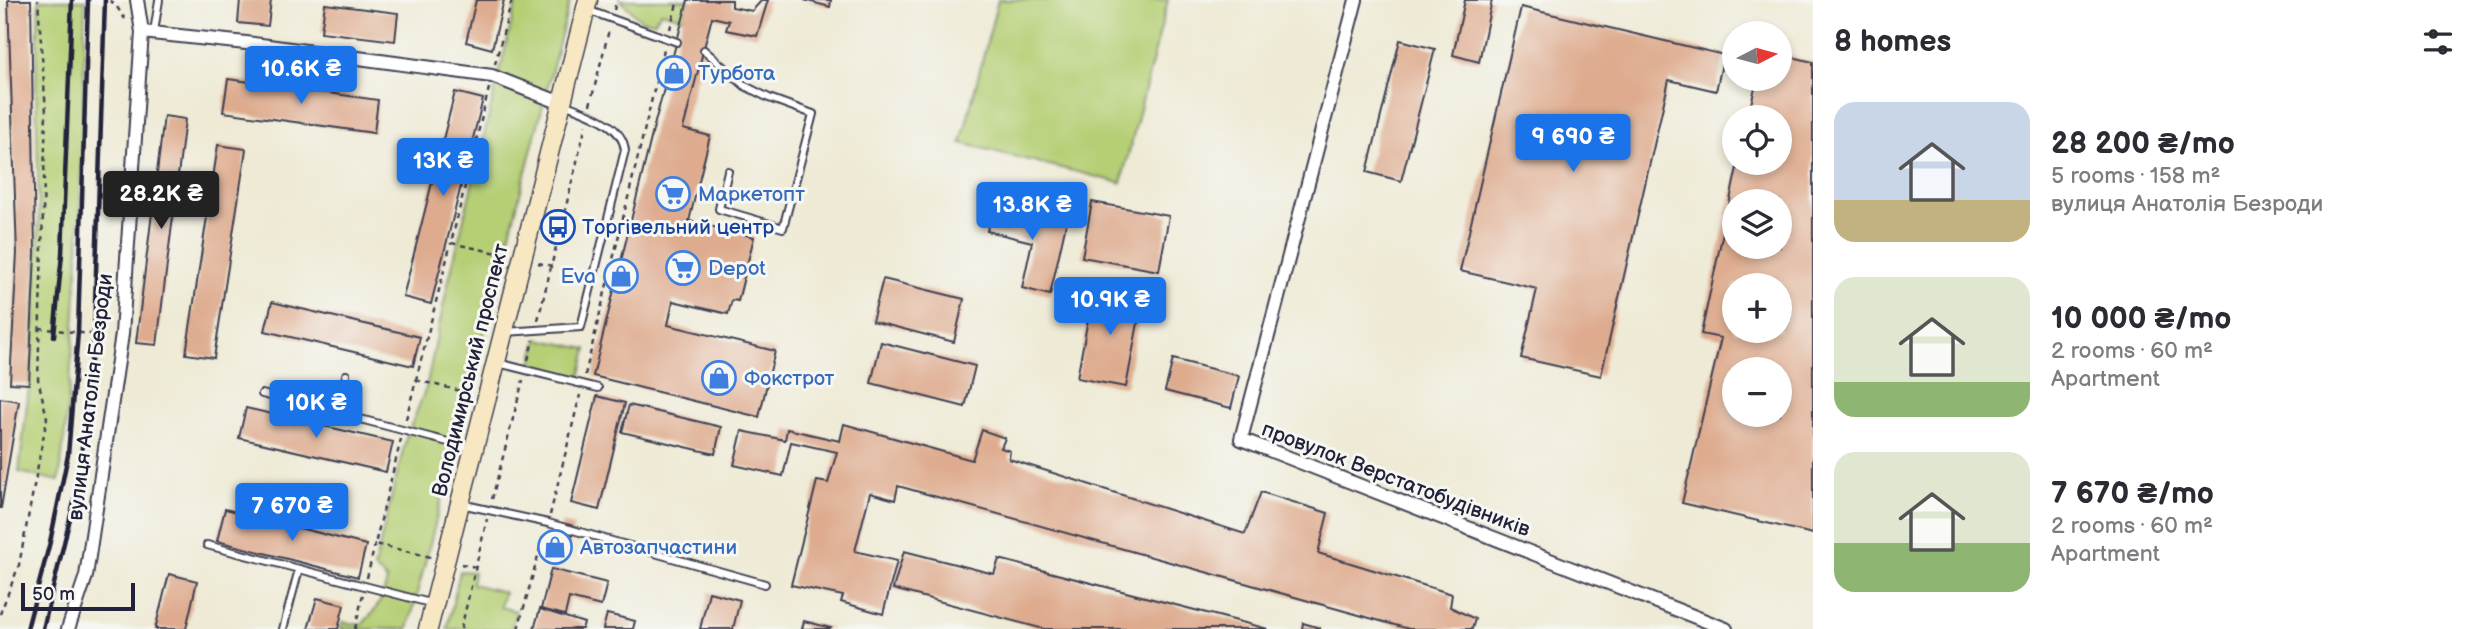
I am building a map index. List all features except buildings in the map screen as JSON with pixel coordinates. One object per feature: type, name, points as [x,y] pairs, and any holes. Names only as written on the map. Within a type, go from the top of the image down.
[{"type":"main road","name":"Володимирський проспект","points":[[428,629],[587,5]]},
{"type":"street","name":"вулиця Анатолія Безроди","points":[[68,629],[86,576],[121,340],[148,33],[137,0]]},
{"type":"street","name":"провулок Верстатобудівників","points":[[1356,0],[1241,439],[1726,629]]},
{"type":"street","points":[[148,33],[246,43],[492,76],[561,103]]},
{"type":"lane","points":[[148,33],[159,0]]},
{"type":"lane","points":[[587,5],[612,18],[677,42]]},
{"type":"lane","points":[[704,50],[746,86],[769,98],[813,114],[783,228],[719,209],[728,171]]},
{"type":"lane","points":[[503,333],[581,327],[625,150],[620,135],[589,113],[561,103]]},
{"type":"lane","points":[[495,362],[598,387]]},
{"type":"lane","points":[[341,414],[346,375]]},
{"type":"lane","points":[[262,394],[473,448]]},
{"type":"lane","points":[[459,504],[548,523],[765,584]]},
{"type":"lane","points":[[207,545],[434,604]]},
{"type":"lane","points":[[283,629],[299,569]]},
{"type":"path","points":[[0,614],[19,565],[47,418],[38,379],[46,112],[38,0]]},
{"type":"path","points":[[512,0],[451,243],[552,266]]},
{"type":"path","points":[[461,629],[617,0]]},
{"type":"path","points":[[518,629],[548,523],[613,266],[653,88],[678,0]]},
{"type":"path","points":[[39,328],[93,333],[121,340]]},
{"type":"path","points":[[416,380],[486,398]]},
{"type":"green space","points":[[39,0],[85,0],[76,301],[59,481],[19,472],[33,353],[39,218],[36,83]]},
{"type":"green space","points":[[517,0],[570,0],[408,629],[341,629],[343,622],[361,625],[371,615],[381,599],[387,580],[374,568],[406,438],[426,388],[448,284]]},
{"type":"green space","points":[[620,0],[688,0],[684,18],[661,12],[654,22],[641,20]]},
{"type":"green space","points":[[998,0],[1168,0],[1121,183],[961,143]]},
{"type":"green space","points":[[538,339],[587,349],[580,378],[531,367]]},
{"type":"green space","points":[[460,571],[474,572],[472,584],[504,592],[500,607],[516,611],[511,629],[447,629]]},
{"type":"railway","points":[[54,336],[62,254],[72,0]]},
{"type":"railway","points":[[27,629],[50,542],[68,455],[78,332],[88,0]]},
{"type":"railway","points":[[43,629],[74,502],[94,333],[105,0]]},
{"type":"place","name":"Турбота","points":[[674,73]]},
{"type":"place","name":"Маркетопт","points":[[673,194]]},
{"type":"place","name":"Торгівельний центр","points":[[558,227]]},
{"type":"place","name":"Depot","points":[[683,268]]},
{"type":"place","name":"Eva","points":[[621,276]]},
{"type":"place","name":"Фокстрот","points":[[719,378]]},
{"type":"place","name":"Автозапчастини","points":[[555,547]]}]
